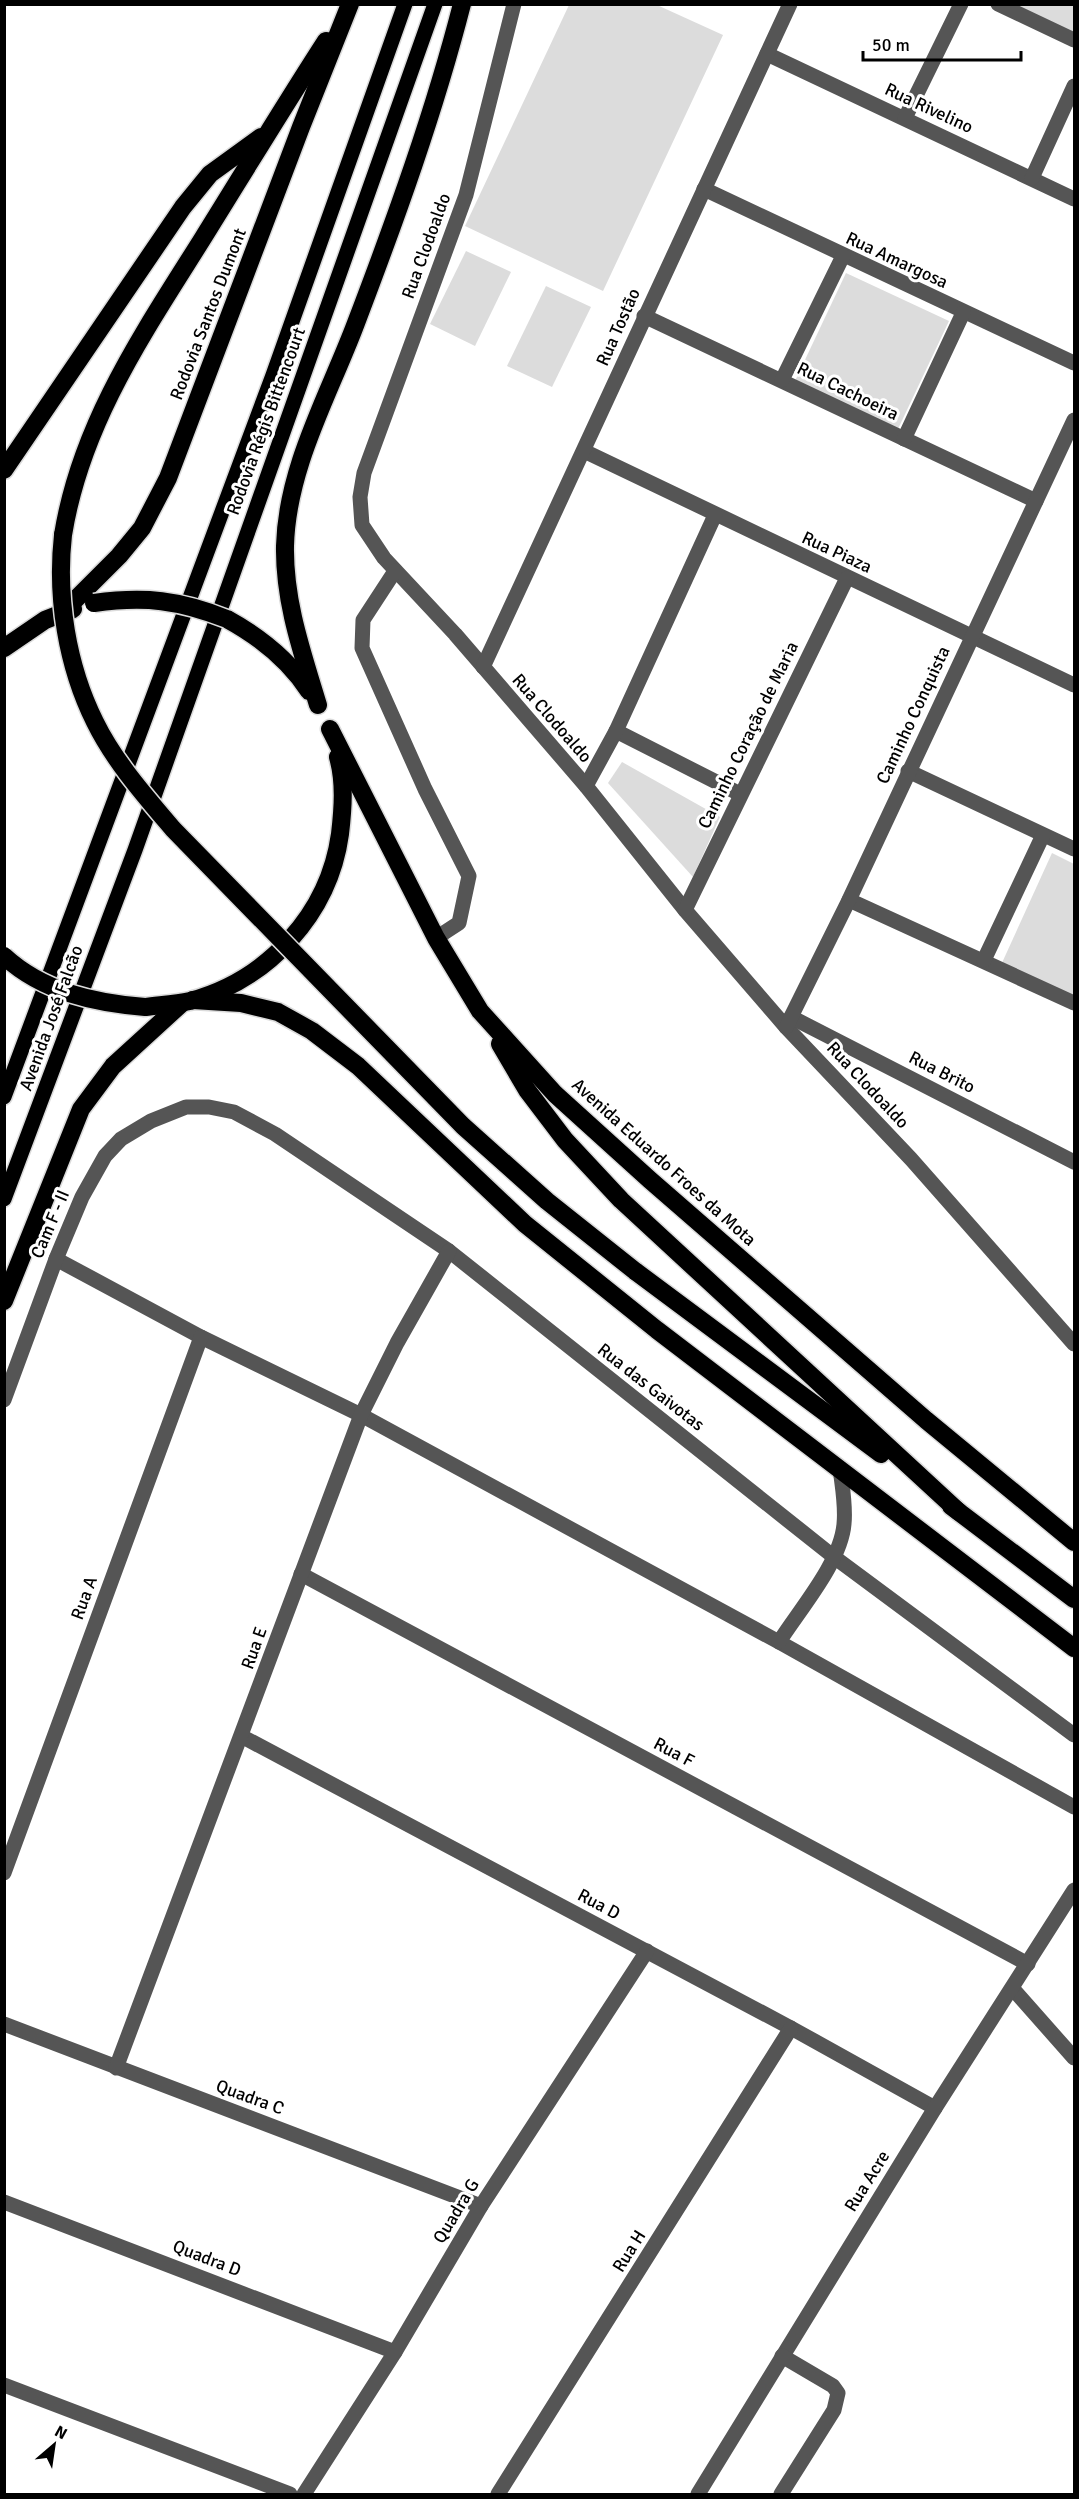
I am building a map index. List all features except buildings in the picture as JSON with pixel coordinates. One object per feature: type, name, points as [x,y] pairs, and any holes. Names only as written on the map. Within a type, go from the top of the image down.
[{"type":"highway","points":[[318,705],[290,613],[285,547],[290,498],[306,448],[356,324],[414,167],[462,4]]},
{"type":"highway","points":[[349,7],[265,135],[116,378],[84,451],[68,501],[61,553],[64,611],[73,667],[95,723],[135,785],[172,829],[370,1032],[472,1133],[547,1201],[635,1271],[1074,1599]]},
{"type":"highway","name":"Rodovia Santos Dumont","points":[[62,613],[119,556],[142,528],[168,478],[349,7]]},
{"type":"highway","points":[[4,470],[183,207],[210,174],[265,135]]},
{"type":"highway","name":"Avenida Eduardo Froes da Mota","points":[[4,631],[94,603],[126,598],[159,599],[192,605],[227,619],[265,643],[300,677],[318,705],[436,939],[480,1011],[555,1094],[650,1180],[926,1420],[1074,1542]]},
{"type":"highway","name":"Avenida Eduardo Froes da Mota","points":[[4,648],[45,620]]},
{"type":"highway","name":"Avenida Eduardo Froes da Mota","points":[[187,1001],[228,987],[261,967],[290,942],[313,912],[330,878],[338,848],[344,803],[340,765],[330,729]]},
{"type":"highway","name":"Avenida Eduardo Froes da Mota","points":[[4,956],[38,980],[72,996],[108,1004],[145,1007],[187,1001],[242,1002],[278,1012],[312,1031],[358,1066],[525,1224],[657,1330],[1074,1648]]},
{"type":"highway","points":[[4,1301],[81,1109],[93,1088],[113,1066],[187,1001]]},
{"type":"highway","points":[[480,1011],[527,1090],[565,1140],[621,1200],[959,1512]]},
{"type":"main road","name":"Rodovia Régis Bittencourt","points":[[98,845],[273,375],[405,4]]},
{"type":"main road","name":"Rodovia Régis Bittencourt","points":[[135,850],[435,4]]},
{"type":"main road","name":"Avenida José Falcão","points":[[4,1097],[98,845]]},
{"type":"main road","name":"Avenida José Falcão","points":[[4,1199],[135,850]]},
{"type":"street","name":"Rua Clodoaldo","points":[[514,4],[466,195],[364,472],[360,497],[362,525],[384,558],[483,667],[586,786],[685,910],[911,1159],[1074,1344]]},
{"type":"street","name":"Rua Tostão","points":[[483,667],[790,4]]},
{"type":"street","points":[[905,118],[961,4]]},
{"type":"street","points":[[998,4],[1074,40]]},
{"type":"street","name":"Rua Rivelino","points":[[767,54],[1074,199]]},
{"type":"street","points":[[1032,178],[1074,86]]},
{"type":"street","name":"Rua Amargosa","points":[[704,189],[963,313],[1074,363]]},
{"type":"street","points":[[782,380],[843,256]]},
{"type":"street","points":[[904,439],[963,313]]},
{"type":"street","name":"Rua Cachoeira","points":[[644,316],[1036,501]]},
{"type":"street","name":"Caminho Conquista","points":[[788,1022],[849,900],[1074,420]]},
{"type":"street","name":"Rua Piaza","points":[[584,451],[1074,685]]},
{"type":"street","points":[[586,786],[616,732],[715,515]]},
{"type":"street","points":[[395,571],[363,620],[362,648],[425,789],[469,876],[459,923],[436,939]]},
{"type":"street","name":"Caminho Coração de Maria","points":[[685,910],[847,578]]},
{"type":"street","points":[[616,732],[740,794]]},
{"type":"street","points":[[908,771],[1074,849]]},
{"type":"street","points":[[984,960],[1043,835]]},
{"type":"street","points":[[849,900],[1074,1003]]},
{"type":"street","name":"Rua Brito","points":[[788,1022],[1074,1162]]},
{"type":"street","name":"Rua das Gaivotas","points":[[186,1107],[209,1107],[234,1112],[275,1134],[449,1251],[834,1557],[1074,1735]]},
{"type":"street","name":"Cam F - II","points":[[4,1400],[56,1259],[82,1197],[105,1156],[121,1139],[151,1121],[186,1107]]},
{"type":"street","name":"Rua E","points":[[116,2068],[243,1737],[361,1415],[397,1343],[449,1251]]},
{"type":"street","points":[[56,1259],[201,1337],[361,1415],[779,1642],[1074,1807]]},
{"type":"street","name":"Rua A","points":[[4,1873],[201,1337]]},
{"type":"street","points":[[779,1642],[834,1557],[844,1524],[840,1468]]},
{"type":"street","name":"Rua F","points":[[301,1574],[1028,1964]]},
{"type":"street","name":"Rua D","points":[[243,1737],[791,2028],[935,2108]]},
{"type":"street","name":"Rua Acre","points":[[698,2494],[935,2108],[1074,1890]]},
{"type":"street","name":"Quadra G","points":[[304,2494],[395,2352],[482,2206],[647,1951]]},
{"type":"street","points":[[1013,1989],[1074,2058]]},
{"type":"street","name":"Quadra C","points":[[4,2024],[482,2206]]},
{"type":"street","name":"Rua H","points":[[498,2494],[791,2028]]},
{"type":"street","name":"Quadra D","points":[[4,2202],[395,2352]]},
{"type":"street","points":[[781,2494],[834,2410],[838,2393],[833,2386],[782,2356]]},
{"type":"street","points":[[4,2385],[290,2494]]},
{"type":"shaded area","points":[[569,5],[657,5],[723,35],[603,291],[465,226]]},
{"type":"shaded area","points":[[1007,5],[1074,5],[1074,36]]},
{"type":"shaded area","points":[[466,251],[511,272],[475,346],[430,324]]},
{"type":"shaded area","points":[[846,273],[949,321],[898,429],[795,381]]},
{"type":"shaded area","points":[[546,286],[591,307],[552,387],[507,366]]},
{"type":"shaded area","points":[[622,762],[720,817],[693,877],[608,783]]},
{"type":"shaded area","points":[[1052,853],[1074,864],[1074,999],[1001,965]]}]
